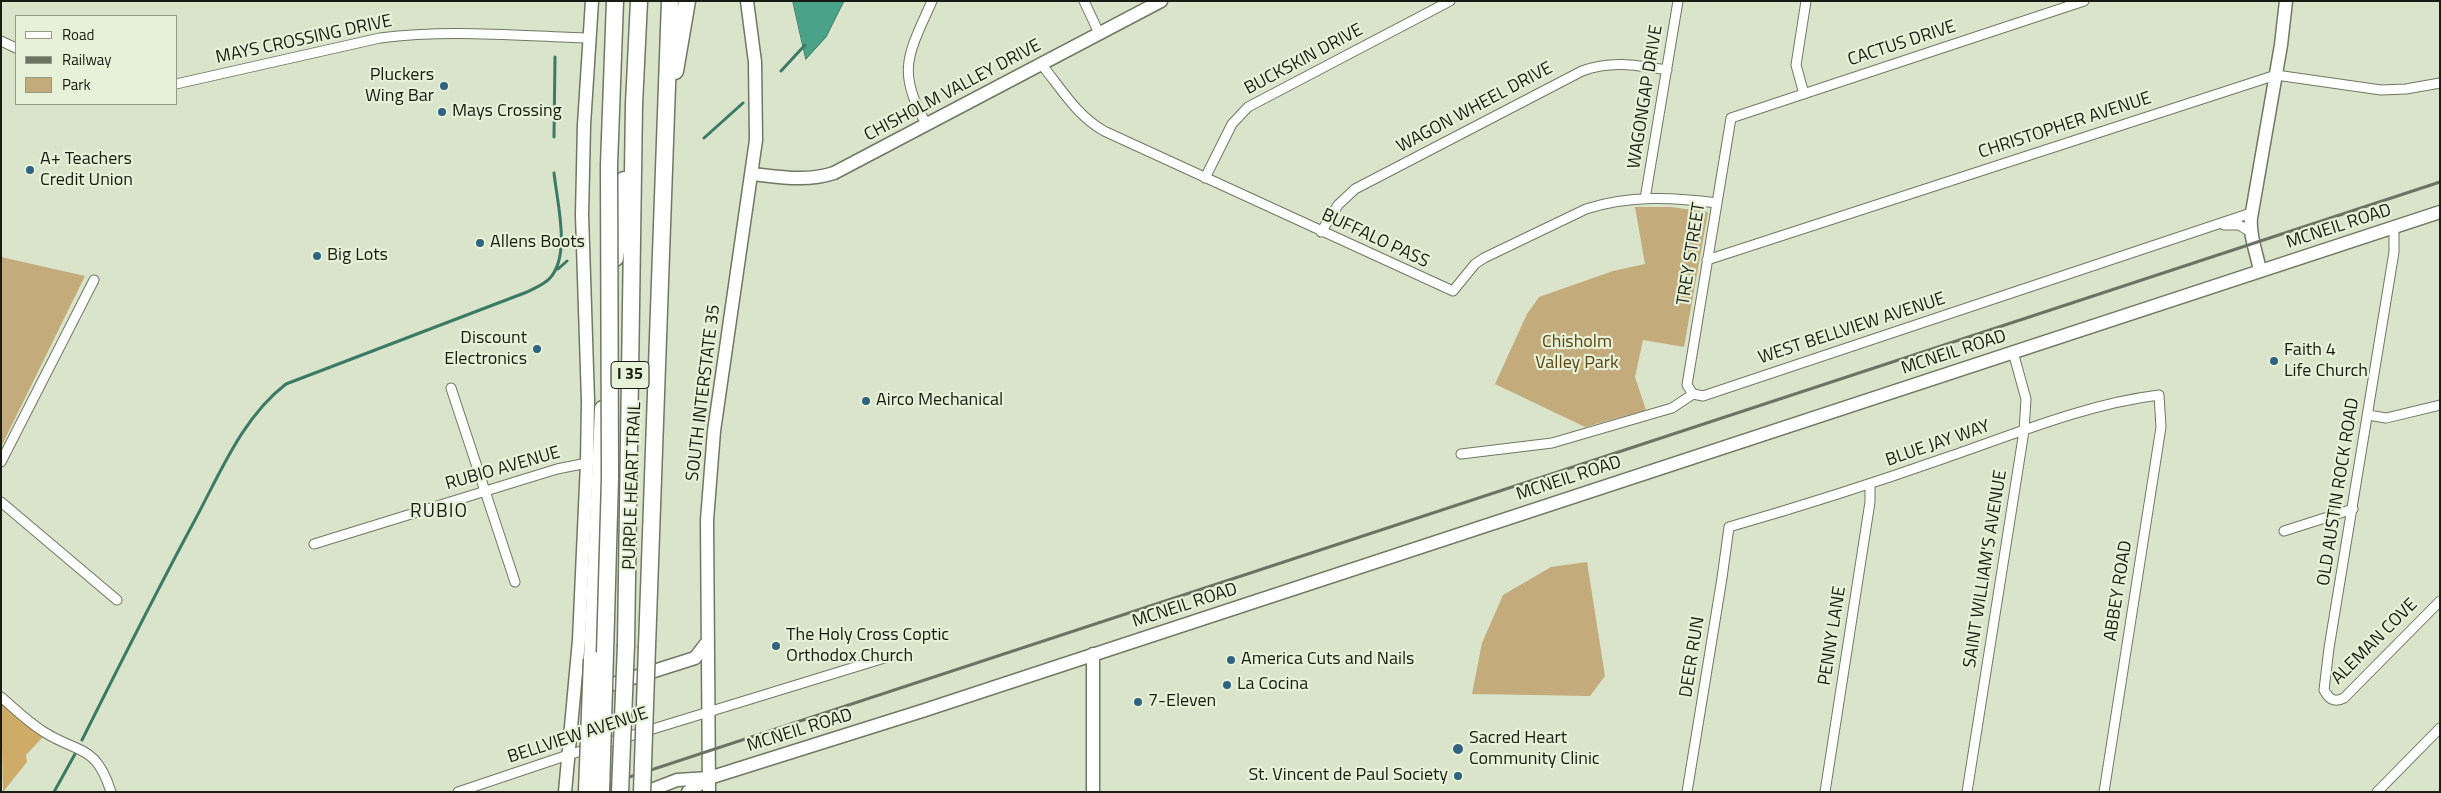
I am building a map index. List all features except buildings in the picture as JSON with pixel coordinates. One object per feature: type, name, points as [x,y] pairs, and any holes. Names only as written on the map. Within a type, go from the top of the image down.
[{"type":"highway","points":[[601,792],[610,478],[609,165],[615,1]]},
{"type":"highway","name":"PURPLE HEART TRAIL","points":[[620,792],[626,645],[634,104],[639,1]]},
{"type":"highway","name":"PURPLE HEART TRAIL","points":[[642,792],[670,1]]},
{"type":"highway","points":[[667,110],[682,36],[686,1]]},
{"type":"highway","points":[[587,792],[604,363],[618,224],[634,104]]},
{"type":"main road","points":[[565,792],[579,640],[587,463],[588,401],[582,215],[588,38],[592,1]]},
{"type":"main road","name":"SOUTH INTERSTATE 35","points":[[709,792],[706,520],[714,431],[753,174],[756,140],[755,62],[748,1]]},
{"type":"main road","name":"CHISHOLM VALLEY DRIVE","points":[[753,174],[796,179],[827,175],[1161,1]]},
{"type":"main road","points":[[2260,271],[2253,238],[2251,213],[2254,189],[2260,172],[2286,1]]},
{"type":"main road","points":[[2253,238],[2258,236],[2256,230],[2261,196],[2260,172]]},
{"type":"main road","name":"MCNEIL ROAD","points":[[646,792],[677,780],[709,778],[922,711],[2440,212]]},
{"type":"main road","points":[[579,640],[588,669],[594,679],[602,684],[610,685],[695,658],[708,641]]},
{"type":"main road","points":[[1093,654],[1093,792]]},
{"type":"main road","name":"MCNEIL ROAD","points":[[688,792],[709,778]]},
{"type":"street","points":[[926,124],[911,96],[907,69],[911,49],[932,1]]},
{"type":"street","points":[[1084,1],[1099,33]]},
{"type":"street","name":"BUCKSKIN DRIVE","points":[[1205,178],[1232,124],[1248,107],[1450,1]]},
{"type":"street","name":"WAGONGAP DRIVE","points":[[1645,198],[1678,1]]},
{"type":"street","points":[[1804,94],[1796,65],[1806,1]]},
{"type":"street","name":"CACTUS DRIVE","points":[[1731,118],[2084,1]]},
{"type":"street","name":"MAYS CROSSING DRIVE","points":[[178,84],[405,34],[462,33],[588,38]]},
{"type":"street","points":[[1,41],[15,48]]},
{"type":"street","name":"BUFFALO PASS","points":[[1041,64],[1075,108],[1097,127],[1321,232],[1453,291],[1475,264],[1511,244],[1586,209],[1602,204],[1645,198],[1717,203]]},
{"type":"street","name":"WAGON WHEEL DRIVE","points":[[1321,232],[1338,205],[1355,189],[1582,70],[1606,64],[1622,64],[1667,70]]},
{"type":"street","name":"CHRISTOPHER AVENUE","points":[[1707,260],[2276,75],[2381,90],[2406,89],[2440,83]]},
{"type":"street","name":"TREY STREET","points":[[1694,394],[1687,385],[1731,118]]},
{"type":"street","name":"WEST BELLVIEW AVENUE","points":[[1461,454],[1552,444],[1672,408],[1694,394],[1703,396],[2251,213]]},
{"type":"street","points":[[2216,225],[2240,225],[2253,238]]},
{"type":"street","name":"OLD AUSTIN ROCK ROAD","points":[[2332,700],[2324,690],[2394,252],[2394,227]]},
{"type":"street","points":[[1,462],[94,280]]},
{"type":"street","name":"SAINT WILLIAM'S AVENUE","points":[[1967,792],[2024,431],[2026,399],[2013,352]]},
{"type":"street","points":[[450,388],[515,582]]},
{"type":"street","name":"BLUE JAY WAY","points":[[1729,527],[1870,484],[2024,431],[2129,399],[2160,395]]},
{"type":"street","name":"ABBEY ROAD","points":[[2104,792],[2160,427],[2160,395]]},
{"type":"street","points":[[2368,415],[2386,418],[2440,405]]},
{"type":"street","name":"RUBIO AVENUE","points":[[314,544],[557,469],[587,463]]},
{"type":"street","name":"PENNY LANE","points":[[1825,792],[1869,512],[1870,484]]},
{"type":"street","points":[[1,502],[117,600]]},
{"type":"street","points":[[2284,531],[2353,509]]},
{"type":"street","name":"DEER RUN","points":[[1687,792],[1729,527]]},
{"type":"street","name":"ALEMAN COVE","points":[[2332,700],[2338,701],[2344,698],[2440,602]]},
{"type":"street","name":"BELLVIEW AVENUE","points":[[458,792],[568,755],[891,656]]},
{"type":"street","points":[[1,697],[45,732],[87,753],[104,772],[111,792]]},
{"type":"street","points":[[2377,792],[2440,728]]},
{"type":"green space","name":"Chisholm Valley Park","points":[[1635,207],[1671,207],[1708,212],[1684,347],[1643,340],[1635,377],[1646,410],[1585,427],[1495,384],[1527,314],[1539,297],[1613,271],[1645,264]]},
{"type":"green space","points":[[1,257],[85,276],[1,447]]},
{"type":"green space","points":[[1587,562],[1605,676],[1590,696],[1472,694],[1482,643],[1503,595],[1551,567]]},
{"type":"shaded area","points":[[793,1],[844,1],[826,37],[806,59]]},
{"type":"shaded area","points":[[1,700],[43,737],[26,755],[27,762],[3,792]]},
{"type":"waterway","points":[[781,71],[805,45]]},
{"type":"waterway","points":[[554,137],[555,57]]},
{"type":"waterway","points":[[704,138],[743,103]]},
{"type":"waterway","points":[[82,740],[224,464],[257,412],[286,384],[527,292],[548,280],[556,268],[560,256],[561,242],[560,213],[554,173]]},
{"type":"waterway","points":[[558,269],[567,261]]},
{"type":"waterway","points":[[54,792],[75,754]]},
{"type":"railway","points":[[584,792],[2440,182]]},
{"type":"place","name":"Pluckers Wing Bar","points":[[444,86]]},
{"type":"place","name":"Mays Crossing","points":[[442,112]]},
{"type":"place","name":"A+ Teachers Credit Union","points":[[30,170]]},
{"type":"place","name":"Allens Boots","points":[[480,243]]},
{"type":"place","name":"Big Lots","points":[[317,256]]},
{"type":"place","name":"Discount Electronics","points":[[537,349]]},
{"type":"place","name":"Faith 4 Life Church","points":[[2274,361]]},
{"type":"place","name":"Airco Mechanical","points":[[866,401]]},
{"type":"place","name":"The Holy Cross Coptic Orthodox Church","points":[[776,646]]},
{"type":"place","name":"America Cuts and Nails","points":[[1231,660]]},
{"type":"place","name":"La Cocina","points":[[1227,685]]},
{"type":"place","name":"7-Eleven","points":[[1138,702]]},
{"type":"place","name":"Sacred Heart Community Clinic","points":[[1458,749]]},
{"type":"place","name":"St. Vincent de Paul Society","points":[[1458,776]]},
{"type":"district","name":"RUBIO","points":[[439,512]]}]
